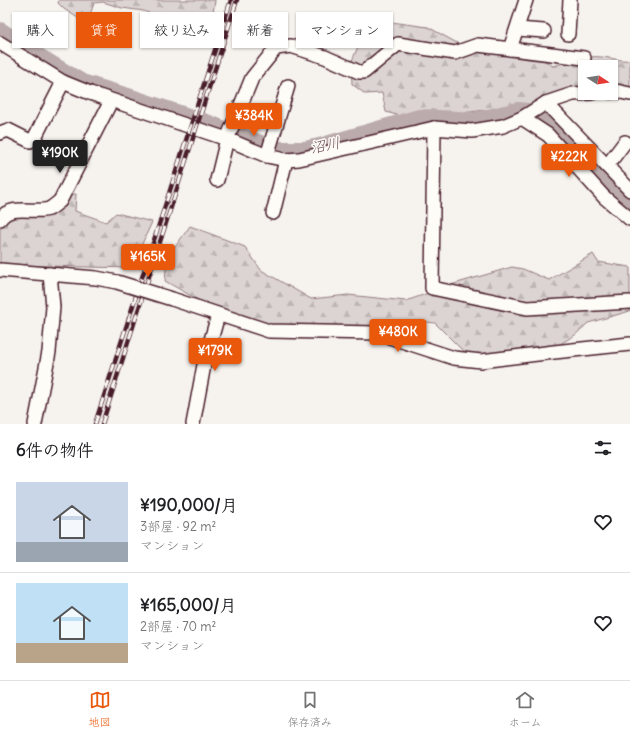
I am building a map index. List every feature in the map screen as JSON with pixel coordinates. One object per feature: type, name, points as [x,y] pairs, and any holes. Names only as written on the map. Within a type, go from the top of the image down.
[{"type":"street","points":[[510,49],[526,0]]},
{"type":"street","points":[[568,34],[570,0]]},
{"type":"street","points":[[517,29],[544,31]]},
{"type":"street","points":[[0,43],[63,82],[111,101],[229,134],[269,150],[286,160],[299,159],[434,128],[472,131],[503,126],[522,118],[541,106],[573,94],[578,94]]},
{"type":"street","points":[[217,180],[229,134],[252,78],[276,48],[290,46],[326,57],[359,72],[364,72],[398,44],[455,53],[478,44],[584,58]]},
{"type":"street","points":[[0,133],[8,130],[30,141],[34,139],[63,82]]},
{"type":"street","points":[[269,150],[288,86]]},
{"type":"street","points":[[618,92],[630,94]]},
{"type":"street","points":[[618,94],[630,102]]},
{"type":"street","points":[[0,219],[3,215],[12,211],[51,208],[60,201],[111,101]]},
{"type":"street","points":[[541,106],[607,166],[630,190]]},
{"type":"street","points":[[522,118],[548,136],[604,198],[630,219]]},
{"type":"street","points":[[434,128],[432,288],[527,308],[630,302]]},
{"type":"street","points":[[607,166],[625,142]]},
{"type":"street","points":[[273,213],[286,160]]},
{"type":"street","points":[[0,270],[96,278],[117,282],[269,331],[377,333],[454,358],[481,362],[630,344]]},
{"type":"street","points":[[35,424],[49,352],[53,307],[50,274]]},
{"type":"street","points":[[193,424],[204,366],[218,315]]},
{"type":"green space","points":[[59,0],[215,0],[213,12],[146,12],[122,8],[103,2],[94,3],[91,12],[76,12],[76,17],[58,3]]},
{"type":"green space","points":[[393,22],[428,27],[466,48],[523,47],[553,66],[590,57],[630,60],[630,96],[618,97],[618,60],[578,60],[578,99],[559,99],[526,106],[510,114],[485,110],[456,114],[432,110],[400,116],[386,112],[382,93],[365,94],[352,84],[351,63],[357,48],[393,48]]},
{"type":"green space","points":[[68,194],[76,194],[75,211],[106,222],[116,213],[152,222],[131,268],[0,265],[0,230],[7,217],[50,214]]},
{"type":"green space","points":[[190,226],[245,247],[261,270],[311,299],[348,295],[406,301],[454,284],[512,267],[523,269],[549,280],[593,254],[598,262],[630,267],[630,311],[588,323],[575,335],[547,352],[476,361],[459,347],[435,323],[419,321],[405,325],[393,332],[261,328],[214,309],[165,281],[167,258]]},
{"type":"waterway","name":"沼川","points":[[0,32],[32,54],[82,84],[209,125],[276,151],[305,151],[319,148],[419,119],[476,122],[518,112],[543,115],[566,131],[611,193],[630,208]]},
{"type":"railway","points":[[95,424],[231,0]]},
{"type":"railway","points":[[102,424],[237,0]]}]
